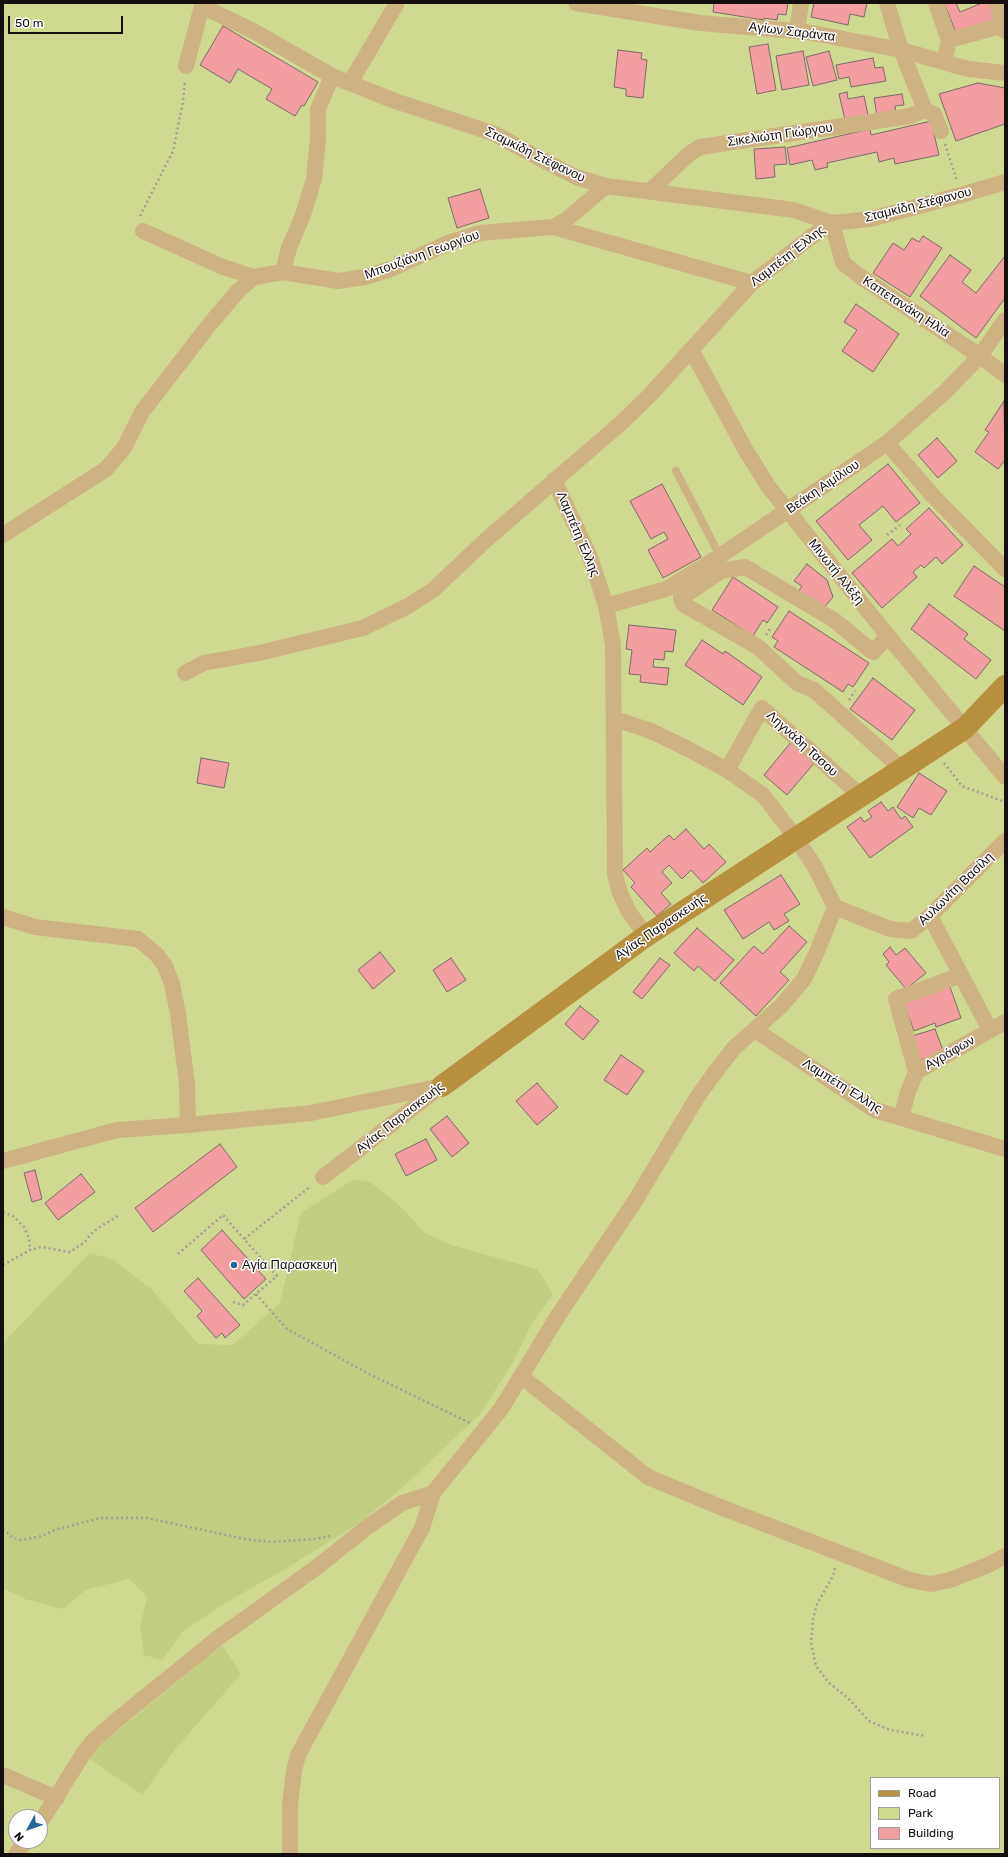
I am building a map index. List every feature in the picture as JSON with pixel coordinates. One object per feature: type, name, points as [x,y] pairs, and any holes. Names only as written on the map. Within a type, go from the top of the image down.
[{"type":"street","points":[[350,82],[398,3]]},
{"type":"street","name":"Αγίων Σαράντα","points":[[576,3],[700,23],[797,31],[849,39],[901,50],[968,69],[1005,73]]},
{"type":"street","points":[[797,31],[801,3]]},
{"type":"street","points":[[887,3],[901,50],[925,110],[934,114],[941,131]]},
{"type":"street","points":[[936,3],[949,40],[944,62]]},
{"type":"street","points":[[949,40],[1004,27],[997,3]]},
{"type":"street","name":"Σταμκίδη Στέφανου","points":[[186,66],[202,6],[255,32],[332,76],[395,101],[495,134],[537,158],[576,177],[606,186],[794,210],[832,223],[870,219],[1005,182]]},
{"type":"street","points":[[283,272],[289,248],[304,215],[314,179],[318,140],[318,110],[332,76]]},
{"type":"street","name":"Σικελιώτη Γιώργου","points":[[650,191],[689,154],[700,147],[910,116],[925,110]]},
{"type":"street","points":[[553,227],[566,220],[606,186]]},
{"type":"street","name":"Λαμπέτη Έλλης","points":[[646,936],[629,912],[620,893],[615,875],[615,719],[613,645],[606,606],[590,557],[554,480],[620,424],[692,351],[752,283],[811,236],[832,223]]},
{"type":"street","name":"Καπετανάκη Ηλία","points":[[832,223],[842,263],[861,278],[980,356],[1005,375]]},
{"type":"street","name":"Μπουζιάνη Γεωργίου","points":[[254,278],[283,272],[338,281],[365,277],[417,258],[448,243],[480,233],[553,227],[752,283]]},
{"type":"street","points":[[143,231],[223,267],[254,278]]},
{"type":"street","points":[[3,535],[106,468],[124,448],[142,412],[209,325],[238,291],[254,278]]},
{"type":"street","name":"Βεάκη Αιμίλιου","points":[[606,606],[666,589],[720,556],[888,444],[945,392],[980,356],[1005,320]]},
{"type":"street","name":"Μινωτή Αλέξη","points":[[692,351],[745,449],[768,486],[888,636],[1005,777]]},
{"type":"street","points":[[888,444],[939,502],[1005,569]]},
{"type":"street","points":[[185,673],[204,663],[259,653],[363,628],[408,606],[433,590],[554,480]]},
{"type":"street","points":[[888,636],[873,652],[834,620],[745,567],[721,572],[681,598],[683,604],[758,647],[796,683],[814,690],[902,768]]},
{"type":"street","name":"Αγίας Παρασκευής","points":[[323,1177],[442,1086],[646,936],[860,795],[965,728],[1005,686]]},
{"type":"street","name":"Ληγνάδη Τασου","points":[[727,770],[762,708],[860,795]]},
{"type":"street","points":[[290,1854],[290,1805],[294,1771],[298,1755],[422,1528],[433,1493],[485,1430],[522,1377],[559,1314],[635,1201],[696,1099],[734,1048],[782,1006],[804,979],[835,907],[818,874],[796,838],[763,795],[727,770],[651,731],[615,719]]},
{"type":"street","name":"Αυλωνίτη Βασίλη","points":[[835,907],[890,929],[905,932],[918,927],[1005,841]]},
{"type":"street","points":[[930,916],[990,1030]]},
{"type":"street","points":[[3,917],[36,927],[138,939],[156,954],[165,966],[172,984],[187,1084],[188,1125]]},
{"type":"street","points":[[916,1072],[896,999],[961,975]]},
{"type":"street","name":"Αγράφων","points":[[901,1118],[908,1092],[916,1072],[1005,1022]]},
{"type":"street","name":"Λαμπέτη Έλλης","points":[[755,1030],[875,1110],[1005,1149]]},
{"type":"street","points":[[3,1161],[117,1130],[188,1125],[311,1113],[442,1086]]},
{"type":"street","points":[[522,1377],[648,1477],[910,1580],[931,1584],[950,1580],[988,1565],[1005,1556]]},
{"type":"street","points":[[48,1812],[93,1741],[173,1674],[366,1528],[402,1503],[433,1493]]},
{"type":"street","points":[[3,1775],[57,1798]]},
{"type":"lane","points":[[676,471],[720,556]]},
{"type":"path","points":[[143,231],[139,219],[173,151],[183,102],[186,66]]},
{"type":"path","points":[[941,131],[961,195]]},
{"type":"path","points":[[887,535],[900,525]]},
{"type":"path","points":[[932,749],[962,786],[1005,802]]},
{"type":"path","points":[[244,1239],[323,1177]]},
{"type":"path","points":[[3,1212],[13,1216],[24,1227],[29,1238],[30,1250]]},
{"type":"path","points":[[178,1254],[223,1215],[277,1276],[243,1305],[233,1302]]},
{"type":"path","points":[[3,1265],[30,1250],[41,1247],[70,1252],[85,1242],[98,1228],[118,1216]]},
{"type":"path","points":[[256,1294],[287,1329],[292,1332],[383,1381],[485,1430]]},
{"type":"path","points":[[3,1529],[13,1538],[21,1540],[42,1536],[54,1530],[100,1518],[146,1518],[245,1539],[272,1542],[315,1539],[337,1534]]},
{"type":"path","points":[[836,1552],[834,1576],[818,1604],[810,1631],[810,1643],[816,1666],[829,1683],[848,1698],[869,1721],[890,1730],[926,1736]]},
{"type":"green space","points":[[3,3],[1005,3],[1005,1854],[3,1854]]},
{"type":"green space","points":[[354,1179],[370,1182],[399,1205],[425,1233],[451,1245],[537,1269],[553,1294],[531,1325],[514,1361],[480,1414],[403,1487],[362,1521],[287,1568],[225,1603],[182,1632],[162,1660],[144,1655],[140,1626],[147,1597],[129,1579],[86,1590],[63,1609],[25,1599],[3,1588],[3,1343],[90,1253],[114,1260],[152,1290],[198,1344],[233,1345],[280,1303],[301,1213]]},
{"type":"green space","points":[[222,1645],[241,1674],[177,1747],[142,1795],[90,1759],[97,1748]]},
{"type":"building","points":[[714,3],[788,3],[786,15],[778,14],[777,20],[764,18],[764,20],[713,12]]},
{"type":"building","points":[[814,3],[867,3],[864,17],[850,14],[848,25],[811,17]]},
{"type":"building","points":[[944,3],[956,3],[960,12],[982,3],[989,3],[995,20],[957,35]]},
{"type":"building","points":[[223,26],[318,82],[304,106],[302,105],[295,116],[266,99],[272,89],[238,69],[230,83],[200,65]]},
{"type":"building","points":[[768,44],[776,90],[757,94],[749,47]]},
{"type":"building","points":[[618,50],[642,53],[641,59],[647,60],[643,98],[626,96],[626,89],[614,87]]},
{"type":"building","points":[[803,51],[809,85],[782,90],[776,56]]},
{"type":"building","points":[[829,51],[837,80],[813,86],[806,57]]},
{"type":"building","points":[[873,58],[875,68],[883,67],[886,81],[851,87],[849,77],[839,79],[836,65]]},
{"type":"building","points":[[978,83],[1005,88],[1005,124],[956,141],[939,94]]},
{"type":"building","points":[[847,92],[848,99],[864,96],[868,115],[845,120],[839,94]]},
{"type":"building","points":[[902,94],[904,105],[895,106],[896,114],[877,116],[874,98]]},
{"type":"building","points":[[931,121],[939,155],[895,164],[894,158],[879,162],[877,152],[827,163],[828,167],[815,170],[812,160],[790,165],[787,148],[870,129],[871,135]]},
{"type":"building","points":[[785,147],[787,164],[774,165],[775,177],[756,179],[754,149]]},
{"type":"building","points":[[480,189],[489,218],[457,228],[448,198]]},
{"type":"building","points":[[923,236],[942,248],[910,297],[873,273],[893,243],[904,250],[912,238],[919,242]]},
{"type":"building","points":[[950,255],[971,270],[962,282],[976,293],[1005,256],[1005,298],[976,338],[920,296]]},
{"type":"building","points":[[856,304],[899,334],[873,372],[842,351],[857,330],[844,322]]},
{"type":"building","points":[[1004,401],[1005,460],[998,469],[975,452],[989,432],[985,430]]},
{"type":"building","points":[[937,438],[957,461],[938,478],[918,455]]},
{"type":"building","points":[[888,464],[920,503],[896,522],[883,506],[859,525],[872,540],[848,560],[816,521]]},
{"type":"building","points":[[662,484],[701,557],[663,578],[648,550],[668,539],[664,532],[651,539],[630,501]]},
{"type":"building","points":[[929,508],[963,545],[942,564],[936,557],[924,568],[921,565],[913,572],[917,577],[882,608],[852,573],[892,539],[898,546],[911,534],[906,529]]},
{"type":"building","points":[[807,564],[827,580],[833,597],[823,609],[798,592],[802,586],[794,581]]},
{"type":"building","points":[[974,566],[1005,587],[1005,631],[954,596]]},
{"type":"building","points":[[733,577],[778,607],[767,623],[763,620],[753,636],[712,610]]},
{"type":"building","points":[[929,604],[968,634],[964,639],[991,660],[976,679],[911,629]]},
{"type":"building","points":[[789,611],[869,663],[853,687],[848,684],[843,692],[774,647],[778,641],[772,637]]},
{"type":"building","points":[[629,625],[676,630],[673,652],[665,651],[664,660],[654,659],[653,667],[669,668],[667,685],[640,682],[641,675],[629,674],[632,650],[626,649]]},
{"type":"building","points":[[702,640],[723,654],[725,651],[762,677],[743,705],[685,665]]},
{"type":"building","points":[[873,678],[915,710],[892,740],[850,709]]},
{"type":"building","points":[[792,741],[816,761],[787,795],[764,775]]},
{"type":"building","points":[[201,758],[229,763],[224,788],[197,783]]},
{"type":"building","points":[[919,773],[947,791],[931,815],[919,808],[913,818],[897,807]]},
{"type":"building","points":[[881,802],[888,811],[893,807],[901,819],[905,816],[913,827],[870,858],[847,827],[861,817],[864,822],[872,817],[868,811]]},
{"type":"building","points":[[686,829],[704,849],[709,844],[726,862],[703,883],[691,870],[682,879],[669,865],[662,872],[672,883],[661,893],[671,904],[657,916],[631,887],[635,883],[623,870],[647,848],[650,852],[669,835],[674,840]]},
{"type":"building","points":[[781,875],[800,904],[784,914],[789,921],[774,930],[769,922],[743,939],[724,910]]},
{"type":"building","points":[[789,926],[807,942],[780,972],[789,980],[756,1016],[720,983],[754,946],[763,954]]},
{"type":"building","points":[[697,928],[734,960],[715,981],[698,966],[694,971],[674,953]]},
{"type":"building","points":[[890,947],[896,955],[905,948],[926,973],[906,989],[886,965],[889,962],[883,954]]},
{"type":"building","points":[[380,952],[395,971],[373,989],[358,970]]},
{"type":"building","points":[[451,958],[466,980],[447,992],[433,970]]},
{"type":"building","points":[[660,958],[670,965],[642,999],[633,992]]},
{"type":"building","points":[[949,984],[961,1018],[936,1027],[935,1023],[914,1031],[903,1001]]},
{"type":"building","points":[[580,1006],[599,1021],[583,1040],[565,1024]]},
{"type":"building","points":[[935,1029],[944,1053],[920,1060],[912,1036]]},
{"type":"building","points":[[621,1055],[644,1071],[627,1095],[604,1080]]},
{"type":"building","points":[[537,1083],[558,1107],[537,1125],[516,1101]]},
{"type":"building","points":[[447,1116],[469,1143],[452,1157],[430,1129]]},
{"type":"building","points":[[426,1139],[437,1160],[406,1176],[395,1154]]},
{"type":"building","points":[[220,1144],[237,1167],[153,1232],[135,1208]]},
{"type":"building","points":[[35,1170],[42,1199],[32,1202],[24,1173]]},
{"type":"building","points":[[81,1174],[95,1192],[58,1220],[45,1203]]},
{"type":"building","name":"Αγία Παρασκευή","points":[[222,1230],[266,1279],[244,1299],[201,1250]]},
{"type":"building","points":[[198,1278],[240,1325],[225,1338],[222,1333],[216,1338],[197,1316],[202,1311],[184,1291]]},
{"type":"place","name":"Αγία Παρασκευή","points":[[234,1265]]}]
